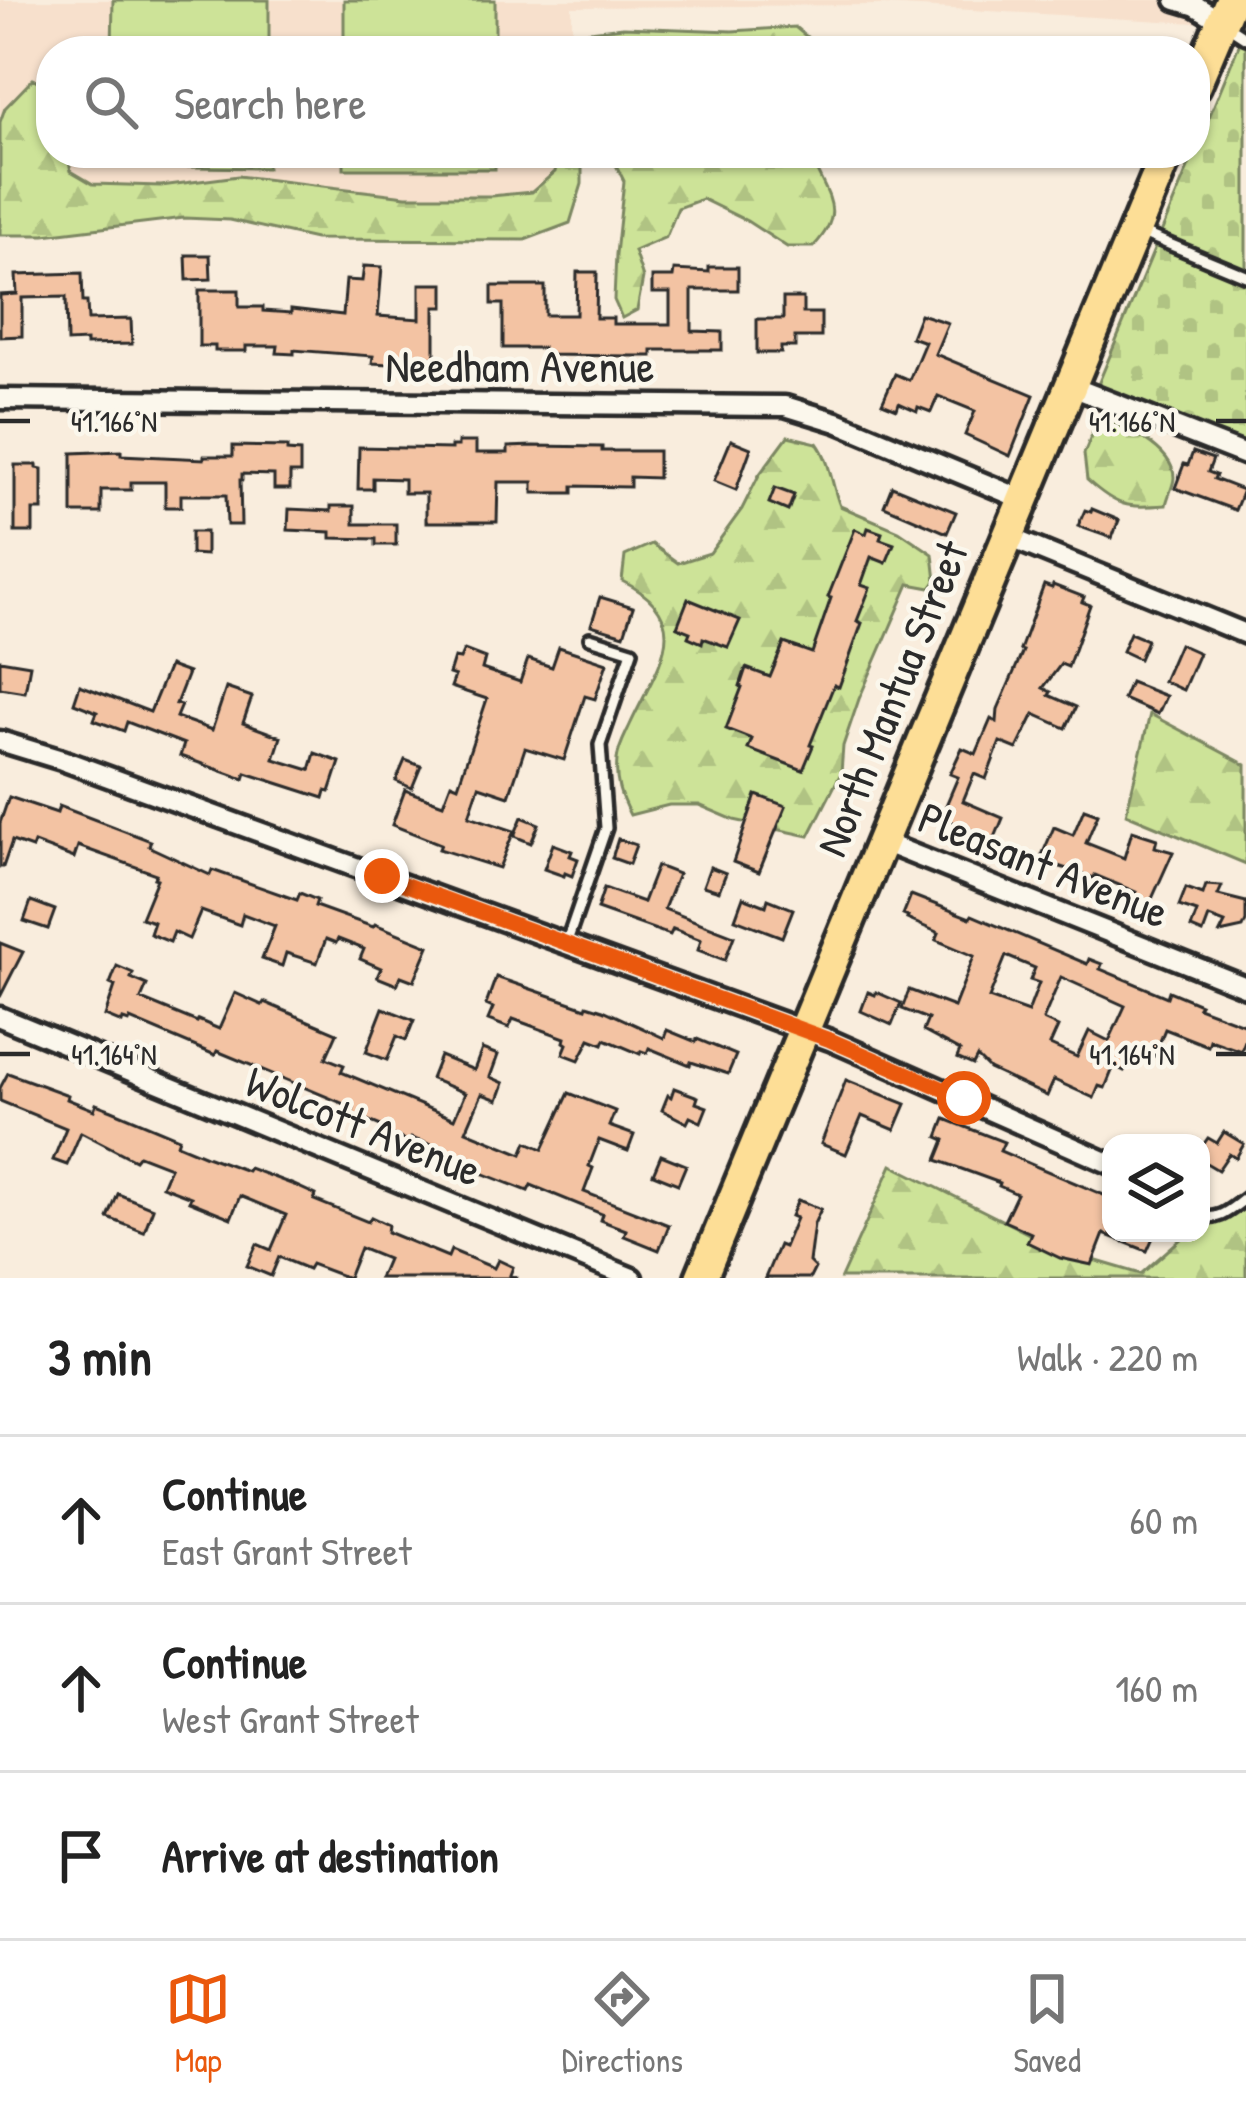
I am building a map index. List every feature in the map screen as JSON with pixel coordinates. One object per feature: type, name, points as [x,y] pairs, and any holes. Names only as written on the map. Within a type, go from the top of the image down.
[{"type":"main road","points":[[1210,59],[1233,20]]},
{"type":"main road","name":"North Mantua Street","points":[[701,1278],[1161,168]]},
{"type":"street","points":[[1176,0],[1233,20]]},
{"type":"street","points":[[1070,386],[1246,455]]},
{"type":"street","name":"Needham Avenue","points":[[0,399],[785,406],[837,422],[1022,500]]},
{"type":"street","points":[[1006,536],[1246,634]]},
{"type":"street","points":[[0,741],[803,1030],[1102,1160]]},
{"type":"street","name":"Pleasant Avenue","points":[[880,841],[1246,987]]},
{"type":"street","name":"Wolcott Avenue","points":[[0,1017],[632,1278]]},
{"type":"lane","points":[[1135,230],[1246,276]]},
{"type":"lane","points":[[566,944],[606,827],[600,745],[632,651],[590,638]]},
{"type":"lane","points":[[1210,1219],[1246,1198]]},
{"type":"shaded area","points":[[0,0],[1206,0],[1196,23],[884,5],[572,7],[572,36],[36,36],[36,168],[572,168],[572,206],[0,201]]},
{"type":"green space","points":[[113,0],[269,0],[269,36],[112,36]]},
{"type":"green space","points":[[344,0],[495,0],[495,36],[344,36]]},
{"type":"green space","points":[[623,27],[732,31],[795,27],[806,36],[564,36]]},
{"type":"green space","points":[[1246,28],[1246,454],[1097,387],[1188,168],[1210,168],[1210,115]]},
{"type":"green space","points":[[36,80],[36,168],[70,168],[93,184],[161,186],[238,176],[406,196],[491,196],[532,192],[556,168],[582,168],[582,184],[570,223],[525,240],[315,239],[230,220],[184,218],[44,235],[0,235],[0,122],[5,108]]},
{"type":"green space","points":[[344,168],[495,168],[495,169]]},
{"type":"green space","points":[[618,168],[816,168],[832,211],[813,247],[787,247],[702,199],[678,208],[666,237],[634,251],[643,278],[637,310],[622,318],[614,300],[624,181]]},
{"type":"green space","points":[[1098,420],[1132,432],[1165,457],[1174,477],[1166,505],[1123,504],[1087,480],[1084,454]]},
{"type":"green space","points":[[788,436],[817,443],[840,506],[899,531],[933,554],[936,581],[931,588],[909,584],[859,699],[843,746],[841,773],[809,836],[734,820],[699,805],[669,805],[630,815],[618,782],[618,756],[660,664],[665,628],[660,611],[622,581],[625,556],[652,544],[678,563],[710,553]]},
{"type":"green space","points":[[1150,714],[1246,765],[1246,864],[1126,814]]},
{"type":"green space","points":[[892,1165],[1063,1251],[1141,1274],[1177,1242],[1210,1242],[1210,1225],[1246,1209],[1246,1278],[841,1278]]},
{"type":"building","points":[[186,255],[210,255],[211,279],[187,280]]},
{"type":"building","points":[[364,266],[382,267],[378,316],[420,319],[420,284],[444,284],[444,307],[435,307],[435,358],[391,358],[390,364],[372,363],[373,356],[277,353],[278,346],[215,351],[215,346],[199,346],[199,290],[239,290],[239,307],[343,315],[346,280],[362,281]]},
{"type":"building","points":[[709,267],[738,267],[738,290],[692,290],[692,331],[722,332],[722,350],[652,350],[652,356],[631,356],[543,355],[543,348],[503,348],[503,304],[492,304],[492,286],[545,286],[545,315],[576,315],[577,272],[597,272],[596,318],[613,318],[613,324],[670,324],[670,293],[652,293],[652,277],[673,277],[674,270],[709,272]]},
{"type":"building","points":[[82,273],[88,320],[131,319],[132,344],[67,342],[66,297],[22,298],[22,336],[0,337],[0,295],[17,294],[16,275]]},
{"type":"building","points":[[783,298],[803,298],[803,313],[821,313],[821,337],[795,337],[795,347],[781,347],[781,353],[757,353],[757,319],[783,319]]},
{"type":"building","points":[[920,314],[948,323],[935,354],[1034,395],[1010,456],[965,435],[975,411],[938,396],[931,412],[882,403],[895,374],[909,380],[925,342],[911,337]]},
{"type":"building","points":[[731,440],[751,448],[736,490],[714,481]]},
{"type":"building","points":[[458,442],[476,442],[476,453],[508,453],[508,447],[533,446],[658,451],[658,478],[630,477],[630,487],[573,486],[573,493],[533,493],[533,482],[498,482],[497,522],[426,522],[426,493],[404,493],[404,479],[373,478],[373,489],[358,489],[359,447],[451,449]]},
{"type":"building","points":[[233,446],[287,447],[287,451],[300,452],[300,473],[290,473],[290,489],[274,489],[274,475],[242,474],[241,525],[227,525],[226,495],[181,495],[181,507],[165,507],[165,482],[131,482],[131,490],[101,490],[101,513],[72,513],[72,453],[121,451],[121,455],[204,459],[233,456]]},
{"type":"building","points":[[1193,452],[1213,459],[1208,472],[1216,475],[1214,479],[1243,490],[1235,510],[1175,488]]},
{"type":"building","points":[[15,465],[42,469],[42,510],[33,510],[33,532],[15,532]]},
{"type":"building","points":[[892,486],[956,512],[947,533],[884,506]]},
{"type":"building","points":[[775,488],[794,495],[788,511],[769,503]]},
{"type":"building","points":[[331,506],[354,506],[354,524],[396,524],[396,545],[376,545],[376,539],[331,538],[331,532],[288,530],[289,509],[331,511]]},
{"type":"building","points":[[1085,510],[1119,520],[1112,538],[1078,526]]},
{"type":"building","points":[[868,528],[894,544],[886,563],[871,557],[861,585],[870,588],[857,621],[862,623],[803,770],[748,749],[752,739],[726,729],[746,668],[770,677],[784,643],[812,653],[855,529],[866,534]]},
{"type":"building","points":[[191,532],[206,532],[206,555],[191,554]]},
{"type":"building","points":[[1044,585],[1084,597],[1082,602],[1090,605],[1068,667],[1061,664],[1043,688],[1076,707],[1066,728],[1034,714],[1017,749],[1000,742],[986,779],[974,774],[963,801],[1003,818],[994,840],[941,817],[958,777],[950,774],[962,748],[976,754],[991,719],[997,722]]},
{"type":"building","points":[[600,597],[633,607],[624,635],[591,625]]},
{"type":"building","points":[[688,599],[740,620],[728,647],[703,638],[702,643],[677,627]]},
{"type":"building","points":[[1130,633],[1147,640],[1139,659],[1122,651]]},
{"type":"building","points":[[1179,644],[1199,653],[1183,690],[1163,681]]},
{"type":"building","points":[[559,647],[607,663],[595,699],[585,696],[564,760],[525,748],[509,796],[479,786],[469,816],[514,831],[499,868],[439,849],[441,844],[392,825],[405,790],[443,804],[451,783],[458,786],[487,699],[451,687],[454,658],[460,659],[464,650],[485,658],[482,669],[520,682],[528,659],[552,667]]},
{"type":"building","points":[[0,660],[30,665],[25,692],[0,688]]},
{"type":"building","points":[[169,666],[188,673],[176,717],[212,730],[226,688],[252,697],[243,723],[281,737],[274,759],[310,770],[315,753],[340,762],[330,792],[324,798],[246,773],[244,779],[180,756],[184,744],[127,722],[124,731],[94,720],[97,712],[74,703],[80,685],[150,712]]},
{"type":"building","points":[[1130,682],[1166,696],[1158,714],[1123,699]]},
{"type":"building","points":[[405,760],[421,766],[412,788],[396,781]]},
{"type":"building","points":[[756,795],[786,806],[759,872],[733,862]]},
{"type":"building","points":[[9,797],[57,813],[59,806],[151,841],[152,848],[210,875],[212,870],[297,900],[300,893],[317,900],[315,906],[429,946],[414,981],[401,976],[397,985],[377,977],[381,968],[360,959],[364,949],[338,939],[336,943],[326,939],[317,963],[286,953],[282,966],[262,959],[275,926],[243,914],[240,925],[201,911],[189,939],[174,932],[170,942],[150,934],[154,922],[141,918],[156,874],[78,846],[74,858],[34,843],[32,848],[12,841],[0,867],[0,823]]},
{"type":"building","points":[[1084,809],[1098,814],[1086,843],[1124,858],[1132,831],[1157,839],[1155,847],[1173,852],[1150,903],[1095,875],[1040,860],[1054,827],[1073,835]]},
{"type":"building","points":[[522,817],[539,824],[531,843],[514,836]]},
{"type":"building","points":[[618,839],[636,845],[629,864],[612,858]]},
{"type":"building","points":[[553,844],[572,851],[570,856],[578,859],[572,876],[544,869]]},
{"type":"building","points":[[657,866],[678,874],[664,909],[734,936],[725,960],[698,950],[701,940],[673,929],[670,935],[597,909],[604,888],[643,902]]},
{"type":"building","points":[[710,867],[726,873],[719,891],[703,886]]},
{"type":"building","points":[[1206,885],[1222,886],[1218,895],[1246,902],[1243,928],[1220,933],[1225,923],[1209,917],[1203,933],[1191,928],[1197,912],[1179,906],[1186,888],[1203,894]]},
{"type":"building","points":[[911,895],[972,915],[1087,964],[1089,959],[1102,964],[1100,969],[1167,997],[1169,991],[1200,1004],[1198,1007],[1246,1025],[1246,1038],[1241,1051],[1210,1040],[1208,1046],[1165,1029],[1154,1056],[1134,1048],[1124,1071],[1114,1066],[1105,1088],[1099,1086],[1094,1098],[1054,1080],[1047,1096],[989,1069],[977,1057],[973,1065],[957,1058],[960,1051],[923,1031],[928,1019],[902,1009],[909,990],[954,1007],[974,956],[936,940],[939,933],[903,915]],"holes":[[[1006,956],[1035,968],[1030,980],[1039,983],[1028,1012],[989,998]],[[1061,977],[1125,1006],[1109,1041],[1089,1031],[1077,1057],[1050,1045],[1058,1027],[1043,1020]]]},
{"type":"building","points":[[743,897],[766,906],[768,899],[793,909],[782,937],[735,919]]},
{"type":"building","points":[[31,901],[55,910],[48,929],[24,921]]},
{"type":"building","points":[[0,943],[23,952],[0,997]]},
{"type":"building","points":[[117,966],[147,985],[141,999],[219,1029],[235,993],[337,1033],[326,1058],[344,1065],[341,1072],[454,1119],[465,1093],[431,1079],[440,1056],[474,1070],[482,1049],[498,1055],[490,1077],[504,1083],[498,1100],[482,1094],[466,1131],[522,1154],[527,1142],[543,1149],[569,1093],[615,1111],[609,1126],[634,1135],[628,1151],[599,1140],[584,1192],[669,1225],[659,1250],[624,1236],[626,1230],[600,1220],[602,1214],[531,1185],[528,1191],[469,1168],[471,1161],[432,1145],[387,1133],[388,1129],[352,1114],[354,1108],[217,1051],[215,1055],[130,1019],[122,1023],[105,1016]]},
{"type":"building","points":[[496,977],[603,1010],[664,1038],[667,1030],[736,1055],[728,1074],[649,1048],[640,1054],[605,1039],[603,1044],[590,1039],[579,1060],[563,1054],[565,1038],[513,1019],[509,1028],[488,1020],[493,1008],[486,1005]]},
{"type":"building","points":[[868,992],[901,1003],[892,1025],[861,1011]]},
{"type":"building","points":[[383,1008],[414,1020],[406,1040],[397,1036],[387,1060],[366,1052]]},
{"type":"building","points":[[8,1073],[94,1110],[96,1104],[179,1138],[177,1144],[206,1156],[294,1185],[316,1195],[314,1200],[368,1222],[371,1217],[388,1225],[387,1232],[448,1257],[451,1250],[494,1268],[498,1260],[513,1267],[510,1275],[518,1278],[379,1278],[387,1259],[360,1248],[348,1278],[279,1257],[271,1276],[247,1266],[257,1244],[271,1250],[286,1215],[240,1196],[231,1218],[189,1201],[191,1197],[162,1186],[170,1167],[139,1155],[135,1160],[81,1132],[67,1165],[53,1160],[66,1128],[0,1101]]},
{"type":"building","points":[[846,1080],[906,1104],[895,1130],[862,1116],[846,1154],[821,1144]]},
{"type":"building","points":[[674,1088],[698,1097],[696,1103],[707,1107],[701,1122],[690,1117],[687,1123],[662,1110]]},
{"type":"building","points":[[945,1119],[1004,1142],[1000,1151],[1102,1194],[1102,1239],[1092,1265],[1060,1258],[1027,1242],[1031,1233],[1004,1221],[1017,1194],[937,1160],[945,1140],[938,1137]]},
{"type":"building","points":[[1224,1132],[1244,1144],[1236,1158],[1229,1154],[1218,1170],[1210,1165],[1210,1139],[1217,1143]]},
{"type":"building","points":[[661,1155],[686,1165],[678,1184],[653,1174]]},
{"type":"building","points":[[118,1194],[153,1208],[144,1232],[108,1218]]},
{"type":"building","points":[[798,1200],[821,1209],[809,1262],[815,1268],[810,1278],[765,1278],[779,1245],[784,1247]]},
{"type":"building","points":[[1124,1242],[1151,1242],[1147,1251]]},
{"type":"route","points":[[382,876],[830,1040],[964,1098]]}]
